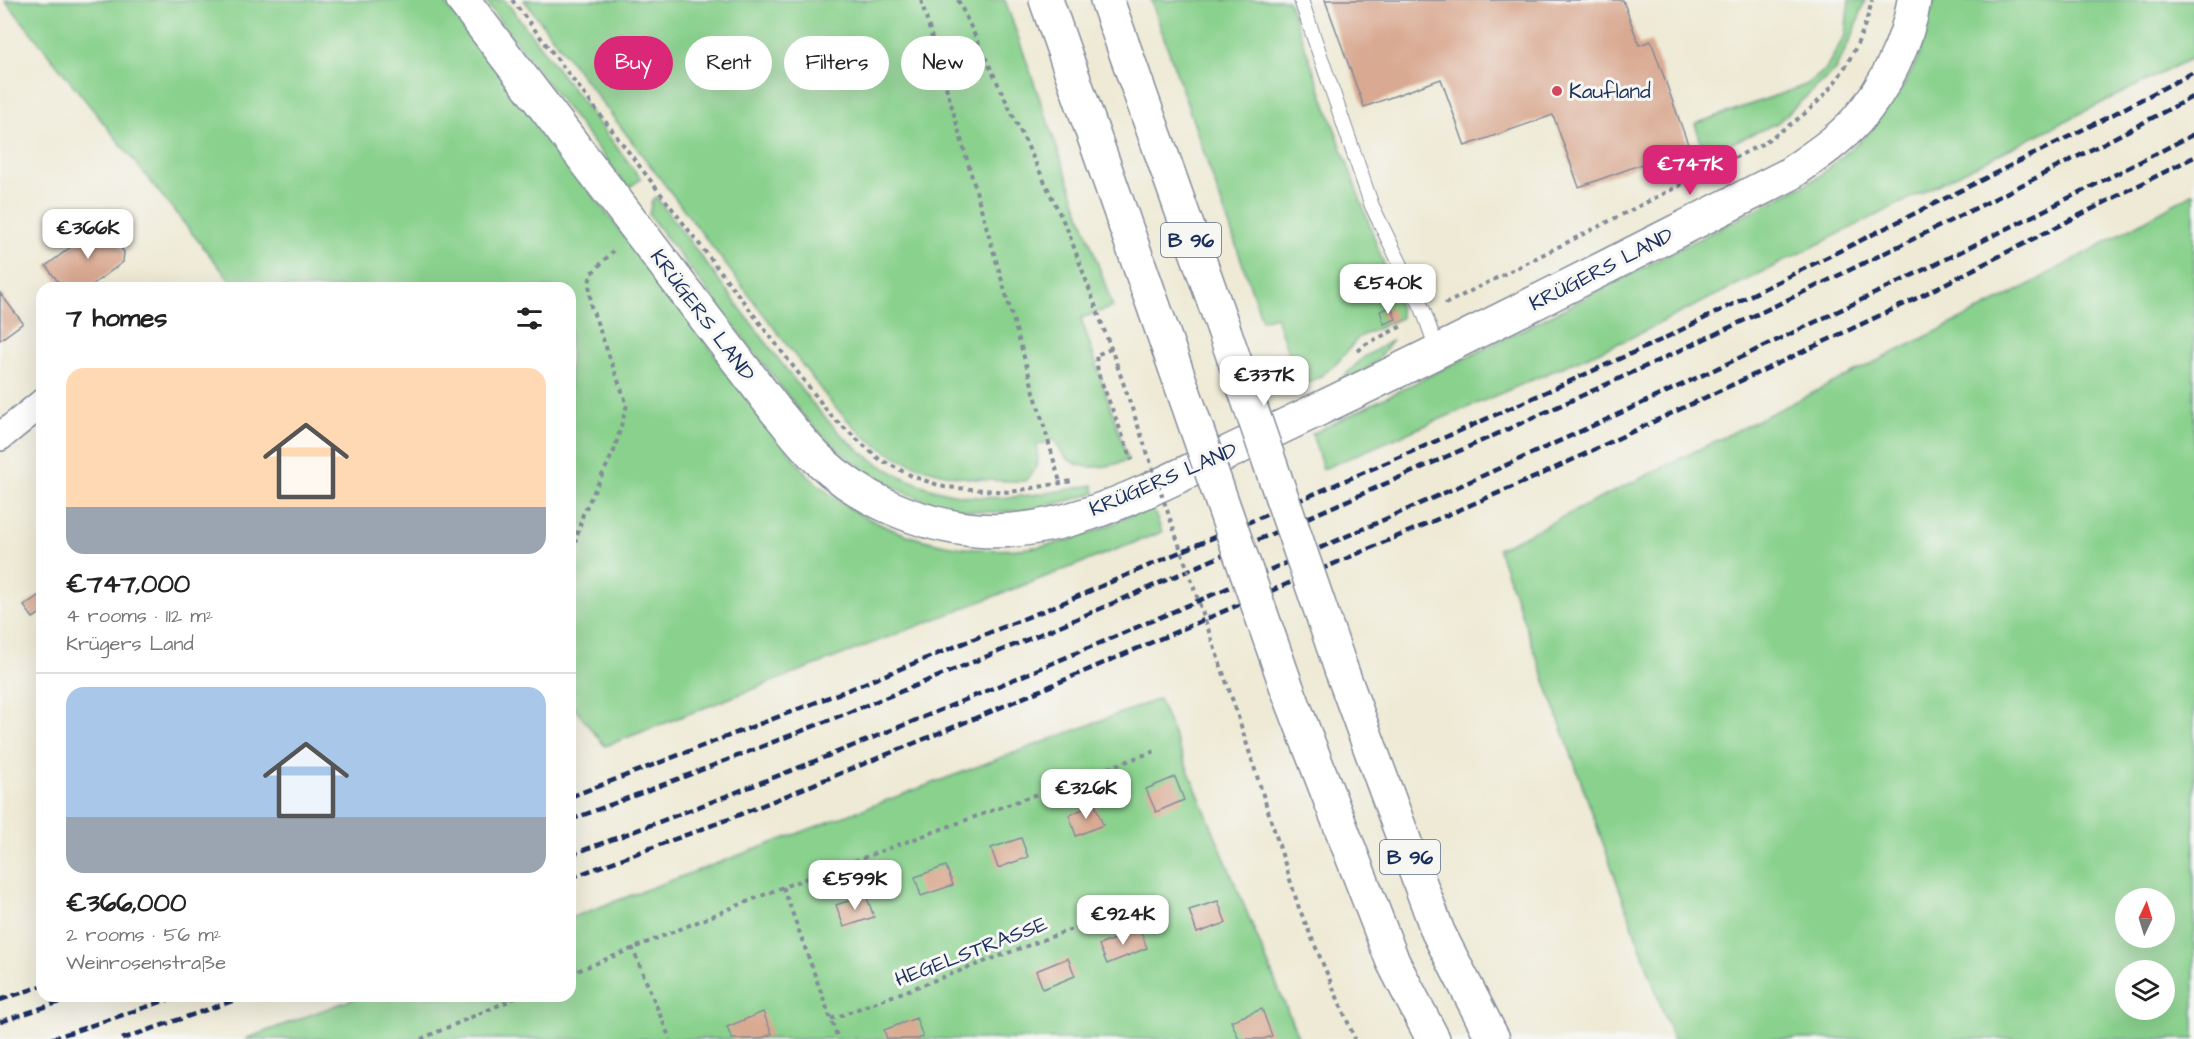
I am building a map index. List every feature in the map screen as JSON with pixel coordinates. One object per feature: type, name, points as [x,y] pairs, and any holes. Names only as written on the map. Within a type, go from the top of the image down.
[{"type":"main road","name":"KRÜGERS LAND","points":[[463,0],[777,412],[816,458],[838,477],[899,512],[954,527],[976,530],[1011,530],[1048,526],[1136,495],[1438,352],[1788,175],[1824,150],[1857,120],[1884,81],[1901,48],[1914,0]]},
{"type":"main road","name":"B 96","points":[[1046,0],[1287,688],[1393,962],[1432,1039]]},
{"type":"main road","name":"B 96","points":[[1107,0],[1341,669],[1438,932],[1492,1039]]},
{"type":"street","points":[[0,437],[36,408]]},
{"type":"lane","points":[[1301,0],[1372,206],[1425,314],[1438,352]]},
{"type":"path","points":[[512,0],[832,417],[879,459],[912,476],[944,487],[1010,492],[1060,482],[921,0]]},
{"type":"path","points":[[958,0],[1068,231],[1117,365],[1235,707],[1299,908],[1355,1039]]},
{"type":"path","points":[[1357,352],[1366,344],[1762,144],[1811,109],[1829,90],[1860,38],[1872,0]]},
{"type":"path","points":[[576,539],[583,514],[614,451],[627,405],[591,306],[588,282],[592,273],[635,226]]},
{"type":"path","points":[[1111,349],[1096,355],[1098,374],[1131,457]]},
{"type":"path","points":[[1146,462],[1157,458]]},
{"type":"path","points":[[576,971],[783,887],[1155,751]]},
{"type":"path","points":[[783,887],[838,1039]]},
{"type":"path","name":"HEGELSTRASSE","points":[[831,1020],[1155,898]]},
{"type":"path","points":[[632,947],[670,1039]]},
{"type":"path","points":[[421,1039],[506,1002]]},
{"type":"green space","points":[[5,0],[443,0],[808,476],[840,502],[874,522],[899,532],[949,546],[975,549],[1001,550],[1054,544],[1091,533],[1152,506],[1162,532],[605,746],[576,710],[576,282],[231,282]]},
{"type":"green space","points":[[484,0],[505,0],[641,179],[628,188]]},
{"type":"green space","points":[[524,0],[1005,0],[1113,307],[1081,318],[1128,460],[1102,467],[1076,464],[1062,453],[1054,440],[1037,445],[1037,465],[1025,481],[960,477],[939,473],[899,458],[862,434],[832,404]]},
{"type":"green space","points":[[1151,0],[1288,0],[1400,309],[1401,318],[1359,337],[1337,363],[1321,376],[1299,387],[1276,316],[1262,320]]},
{"type":"green space","points":[[1849,0],[1865,0],[1855,30],[1835,70],[1777,123],[1705,155],[1695,124],[1806,85],[1825,70],[1845,35]]},
{"type":"green space","points":[[1934,0],[2194,0],[2194,57],[1626,340],[1323,469],[1312,434],[1536,323],[1817,178],[1868,134],[1905,83],[1918,59]]},
{"type":"green space","points":[[2194,193],[2194,1039],[1673,1039],[1498,549],[2012,294]]},
{"type":"green space","points":[[656,197],[817,409],[861,451],[886,469],[915,483],[966,496],[984,498],[1020,496],[1093,485],[1095,493],[1033,509],[999,512],[966,510],[934,503],[904,492],[849,459],[801,413],[649,215],[652,200]]},
{"type":"green space","points":[[1391,341],[1369,367],[1338,382],[1364,357]]},
{"type":"green space","points":[[1159,699],[1299,1039],[245,1039],[345,1002],[576,1002],[576,916]]},
{"type":"building","name":"Kaufland","points":[[1325,0],[1623,0],[1639,45],[1651,41],[1689,147],[1579,187],[1553,115],[1465,146],[1441,79],[1364,107]]},
{"type":"building","points":[[97,227],[107,229],[124,252],[123,262],[96,282],[58,282],[46,266]]},
{"type":"building","points":[[0,293],[23,323],[0,340]]},
{"type":"building","points":[[1391,307],[1396,319],[1384,324],[1380,311]]},
{"type":"building","points":[[36,597],[36,616],[33,618],[24,606]]},
{"type":"building","points":[[1175,777],[1184,800],[1156,812],[1146,789]]},
{"type":"building","points":[[1095,804],[1103,825],[1076,836],[1069,815]]},
{"type":"building","points":[[1021,838],[1028,857],[998,868],[991,848]]},
{"type":"building","points":[[946,866],[953,885],[921,896],[915,877]]},
{"type":"building","points":[[866,895],[874,917],[844,927],[836,905]]},
{"type":"building","points":[[1218,901],[1226,923],[1197,933],[1189,910]]},
{"type":"building","points":[[1140,929],[1147,948],[1107,964],[1099,945]]},
{"type":"building","points":[[1068,958],[1075,976],[1043,989],[1036,971]]},
{"type":"building","points":[[1262,1009],[1272,1036],[1263,1039],[1239,1039],[1231,1021]]},
{"type":"building","points":[[763,1012],[772,1034],[759,1039],[732,1039],[727,1027]]},
{"type":"building","points":[[916,1018],[923,1037],[887,1039],[884,1030]]},
{"type":"railway","points":[[576,795],[853,688],[1060,604],[1464,429],[1661,340],[2194,72]]},
{"type":"railway","points":[[576,818],[820,724],[1007,648],[1426,466],[1758,314],[1977,207],[2194,96]]},
{"type":"railway","points":[[576,853],[750,787],[928,715],[1397,514],[1855,303],[2194,134]]},
{"type":"railway","points":[[576,876],[729,819],[983,715],[1540,475],[1913,300],[2194,157]]},
{"type":"railway","points":[[0,1000],[36,988]]},
{"type":"railway","points":[[0,1022],[60,1002]]},
{"type":"railway","points":[[51,1039],[161,1002]]},
{"type":"railway","points":[[122,1039],[230,1002]]},
{"type":"place","name":"Kaufland","points":[[1557,91]]}]
